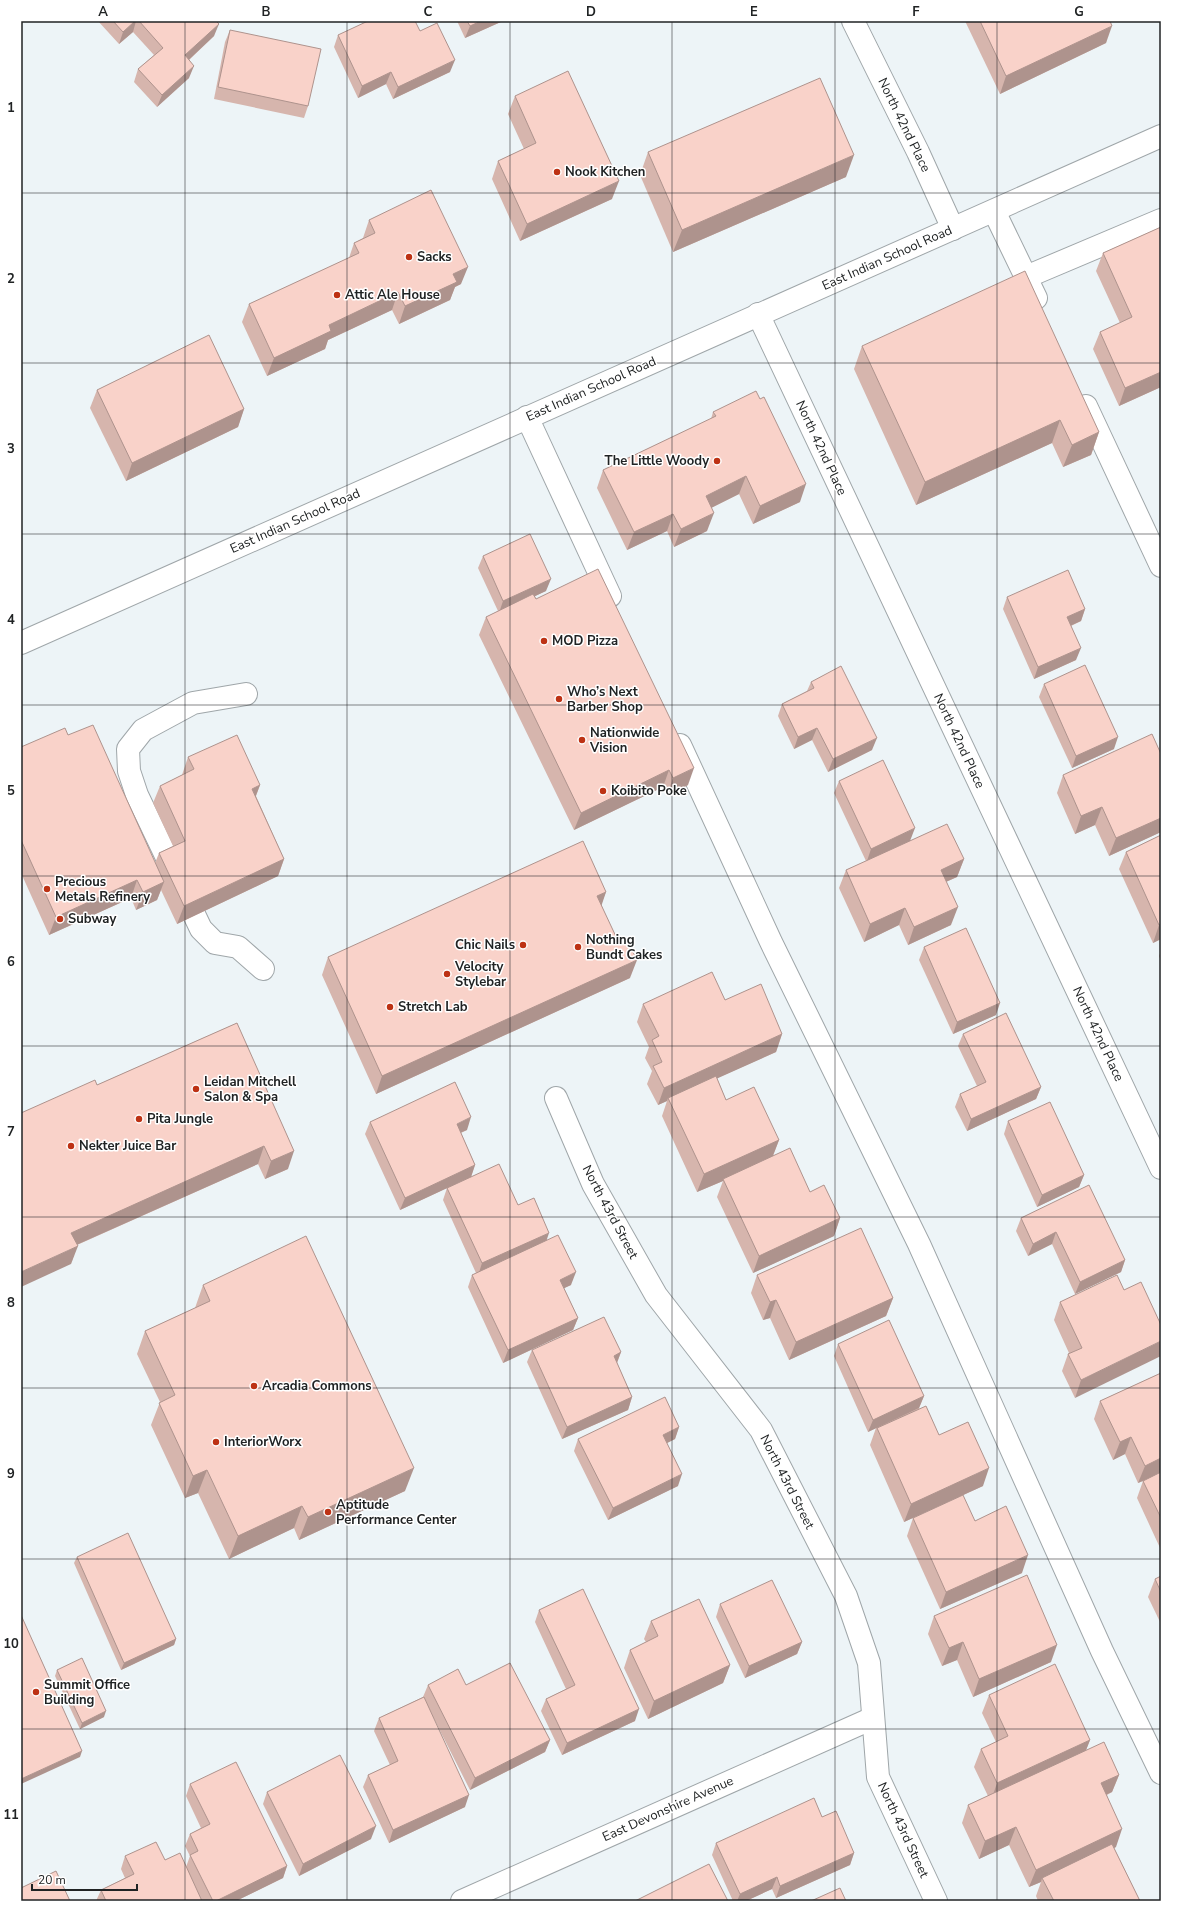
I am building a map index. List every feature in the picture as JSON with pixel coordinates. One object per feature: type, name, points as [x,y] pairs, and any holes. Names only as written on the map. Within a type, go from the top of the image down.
[{"type":"street","name":"North 42nd Place","points":[[853,21],[918,152],[953,229]]},
{"type":"street","name":"East Indian School Road","points":[[21,643],[1161,136]]},
{"type":"street","points":[[994,211],[1046,320]]},
{"type":"street","points":[[1026,277],[1161,220]]},
{"type":"street","name":"North 42nd Place","points":[[758,314],[1161,1168]]},
{"type":"street","points":[[1079,390],[1161,566]]},
{"type":"street","points":[[527,417],[618,612]]},
{"type":"street","points":[[246,694],[193,703],[143,730],[128,749],[128,771],[137,795],[201,929],[215,943],[238,947],[263,969]]},
{"type":"street","points":[[671,727],[771,942],[919,1244],[1102,1651],[1161,1773]]},
{"type":"street","name":"North 43rd Street","points":[[556,1098],[593,1184],[656,1295],[761,1430],[846,1596],[869,1663],[878,1777],[936,1901]]},
{"type":"street","name":"East Devonshire Avenue","points":[[462,1901],[873,1718]]},
{"type":"building","points":[[113,21],[135,21],[123,32]]},
{"type":"building","points":[[139,21],[216,21],[219,24],[185,55],[194,66],[162,95],[138,69],[163,48]]},
{"type":"building","points":[[368,21],[415,21],[420,31],[437,23],[455,60],[398,87],[391,72],[362,86],[338,35]]},
{"type":"building","points":[[467,21],[481,21],[470,26]]},
{"type":"building","points":[[980,21],[1110,21],[1112,26],[1006,76]]},
{"type":"building","points":[[230,30],[321,49],[308,106],[218,87]]},
{"type":"building","points":[[568,71],[619,181],[527,224],[498,161],[536,143],[515,96]]},
{"type":"building","points":[[820,78],[854,155],[682,230],[648,152]]},
{"type":"building","points":[[431,190],[468,267],[453,274],[457,282],[405,306],[398,292],[329,325],[331,331],[274,358],[249,304],[359,253],[354,243],[375,233],[369,220]]},
{"type":"building","points":[[1161,227],[1161,372],[1125,388],[1100,332],[1132,317],[1103,253]]},
{"type":"building","points":[[1025,271],[1099,432],[1072,445],[1060,420],[925,482],[862,346]]},
{"type":"building","points":[[209,335],[244,409],[132,463],[97,390]]},
{"type":"building","name":"The Little Woody","points":[[756,391],[760,399],[764,397],[806,484],[760,506],[746,476],[706,496],[714,513],[681,529],[673,514],[634,532],[603,470],[716,416],[713,412]]},
{"type":"building","points":[[530,534],[551,579],[503,601],[483,556]]},
{"type":"building","points":[[598,569],[694,768],[673,778],[669,770],[581,813],[486,617],[533,594],[536,599]]},
{"type":"building","points":[[1068,570],[1085,609],[1067,617],[1081,648],[1038,667],[1007,597]]},
{"type":"building","points":[[1085,665],[1118,737],[1076,756],[1044,684]]},
{"type":"building","points":[[841,666],[877,738],[833,759],[817,728],[798,737],[782,704],[814,688],[811,682]]},
{"type":"building","points":[[93,725],[164,882],[143,892],[137,880],[56,917],[21,840],[21,747],[65,728],[68,735]]},
{"type":"building","points":[[1152,734],[1161,754],[1161,818],[1116,838],[1102,807],[1081,816],[1063,775]]},
{"type":"building","points":[[237,735],[260,785],[252,789],[284,859],[184,906],[159,853],[185,841],[160,786],[194,769],[188,757]]},
{"type":"building","points":[[883,760],[915,828],[871,849],[839,781]]},
{"type":"building","points":[[947,824],[964,859],[941,870],[958,907],[914,927],[905,908],[870,924],[846,870]]},
{"type":"building","points":[[1161,835],[1161,924],[1159,925],[1126,852]]},
{"type":"building","points":[[583,841],[606,892],[597,896],[619,943],[627,940],[637,960],[382,1076],[328,957]]},
{"type":"building","points":[[966,928],[1000,1003],[957,1022],[924,947]]},
{"type":"building","points":[[712,972],[725,1000],[761,984],[782,1034],[664,1088],[653,1066],[662,1062],[652,1040],[659,1036],[643,1004]]},
{"type":"building","points":[[1006,1013],[1041,1087],[971,1119],[960,1094],[986,1082],[963,1034]]},
{"type":"building","points":[[237,1023],[294,1151],[271,1161],[264,1146],[71,1233],[78,1246],[21,1272],[21,1113],[95,1080],[97,1085]]},
{"type":"building","points":[[716,1076],[726,1100],[754,1087],[779,1140],[704,1174],[668,1098]]},
{"type":"building","points":[[455,1082],[471,1117],[457,1124],[475,1165],[405,1198],[370,1122]]},
{"type":"building","points":[[1050,1102],[1084,1175],[1042,1195],[1008,1121]]},
{"type":"building","points":[[790,1148],[810,1192],[824,1185],[840,1218],[759,1256],[723,1179]]},
{"type":"building","points":[[499,1164],[518,1205],[534,1198],[549,1233],[482,1263],[447,1188]]},
{"type":"building","points":[[1089,1185],[1125,1260],[1080,1282],[1056,1232],[1033,1244],[1021,1218]]},
{"type":"building","points":[[861,1228],[893,1298],[796,1342],[776,1300],[770,1302],[757,1275]]},
{"type":"building","points":[[558,1235],[576,1272],[560,1280],[578,1318],[508,1350],[472,1275]]},
{"type":"building","name":"Arcadia Commons","points":[[306,1236],[414,1468],[308,1517],[302,1506],[238,1536],[207,1470],[193,1476],[159,1403],[175,1395],[145,1331],[210,1301],[203,1285]]},
{"type":"building","points":[[1117,1275],[1124,1290],[1141,1282],[1161,1325],[1161,1341],[1081,1380],[1068,1354],[1082,1348],[1060,1302]]},
{"type":"building","points":[[604,1317],[621,1352],[614,1356],[632,1397],[567,1427],[532,1350]]},
{"type":"building","points":[[889,1320],[924,1396],[873,1420],[838,1344]]},
{"type":"building","points":[[1161,1373],[1161,1458],[1145,1466],[1131,1437],[1120,1442],[1100,1401]]},
{"type":"building","points":[[665,1397],[679,1427],[663,1435],[682,1474],[613,1508],[578,1439]]},
{"type":"building","points":[[926,1406],[939,1435],[968,1422],[989,1468],[911,1504],[877,1428]]},
{"type":"building","points":[[1161,1472],[1161,1518],[1143,1481]]},
{"type":"building","points":[[963,1495],[975,1521],[1006,1506],[1028,1555],[946,1592],[913,1518]]},
{"type":"building","points":[[128,1533],[176,1639],[124,1663],[77,1557]]},
{"type":"building","points":[[1027,1575],[1057,1645],[979,1679],[963,1642],[949,1648],[934,1616]]},
{"type":"building","points":[[1161,1576],[1161,1592],[1155,1579]]},
{"type":"building","points":[[772,1580],[802,1642],[749,1666],[720,1604]]},
{"type":"building","points":[[583,1589],[639,1709],[567,1743],[546,1699],[575,1685],[539,1610]]},
{"type":"building","points":[[699,1599],[730,1665],[654,1701],[630,1650],[658,1636],[651,1621]]},
{"type":"building","name":"Summit Office Building","points":[[21,1615],[82,1751],[21,1779]]},
{"type":"building","points":[[82,1658],[106,1711],[82,1723],[57,1670]]},
{"type":"building","points":[[510,1663],[550,1740],[475,1778],[428,1685],[458,1669],[466,1685]]},
{"type":"building","points":[[1055,1664],[1090,1740],[997,1783],[981,1749],[1008,1736],[989,1695]]},
{"type":"building","points":[[424,1697],[469,1795],[393,1830],[368,1775],[398,1761],[379,1718]]},
{"type":"building","points":[[1104,1742],[1119,1775],[1101,1783],[1122,1829],[1036,1870],[1016,1827],[985,1841],[968,1805]]},
{"type":"building","points":[[340,1755],[376,1826],[303,1864],[267,1792]]},
{"type":"building","points":[[236,1762],[287,1866],[216,1901],[213,1901],[190,1855],[198,1851],[190,1834],[210,1824],[190,1784]]},
{"type":"building","points":[[814,1798],[822,1817],[836,1811],[854,1853],[780,1886],[777,1877],[740,1894],[716,1843]]},
{"type":"building","points":[[156,1842],[165,1860],[180,1853],[202,1901],[106,1901],[101,1890],[134,1874],[125,1856]]},
{"type":"building","points":[[1112,1844],[1140,1901],[1054,1901],[1042,1878]]},
{"type":"building","points":[[709,1864],[728,1901],[635,1901]]},
{"type":"building","points":[[56,1871],[70,1901],[21,1901],[21,1888]]},
{"type":"building","points":[[840,1888],[846,1901],[811,1901]]},
{"type":"place","name":"Nook Kitchen","points":[[557,172]]},
{"type":"place","name":"Sacks","points":[[409,257]]},
{"type":"place","name":"Attic Ale House","points":[[337,295]]},
{"type":"place","name":"The Little Woody","points":[[717,461]]},
{"type":"place","name":"MOD Pizza","points":[[544,641]]},
{"type":"place","name":"Who’s Next Barber Shop","points":[[559,699]]},
{"type":"place","name":"Nationwide Vision","points":[[582,740]]},
{"type":"place","name":"Koibito Poke","points":[[603,791]]},
{"type":"place","name":"Precious Metals Refinery","points":[[47,889]]},
{"type":"place","name":"Subway","points":[[60,919]]},
{"type":"place","name":"Chic Nails","points":[[523,945]]},
{"type":"place","name":"Nothing Bundt Cakes","points":[[578,947]]},
{"type":"place","name":"Velocity Stylebar","points":[[447,974]]},
{"type":"place","name":"Stretch Lab","points":[[390,1007]]},
{"type":"place","name":"Leidan Mitchell Salon & Spa","points":[[196,1089]]},
{"type":"place","name":"Pita Jungle","points":[[139,1119]]},
{"type":"place","name":"Nekter Juice Bar","points":[[71,1146]]},
{"type":"place","name":"Arcadia Commons","points":[[254,1386]]},
{"type":"place","name":"InteriorWorx","points":[[216,1442]]},
{"type":"place","name":"Aptitude Performance Center","points":[[328,1512]]},
{"type":"place","name":"Summit Office Building","points":[[36,1692]]}]
